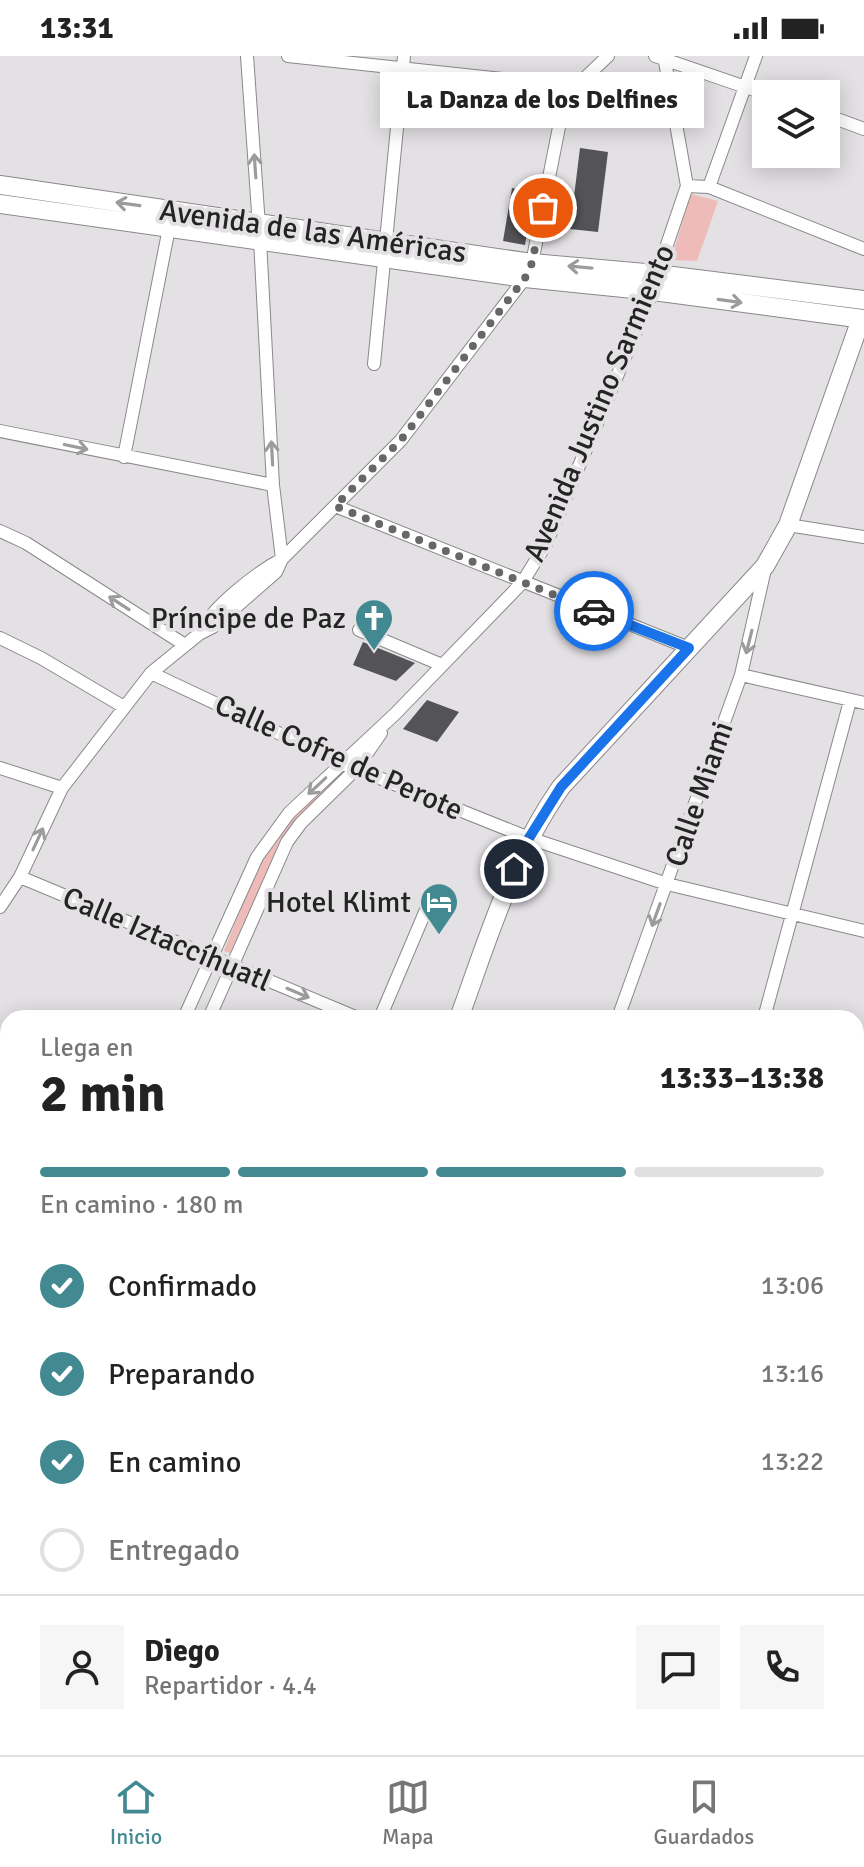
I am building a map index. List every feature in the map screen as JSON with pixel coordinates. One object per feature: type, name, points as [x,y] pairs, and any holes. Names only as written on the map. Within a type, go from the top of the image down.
[{"type":"main road","name":"Avenida de las Américas","points":[[0,185],[260,232],[528,271],[655,282],[863,312]]},
{"type":"main road","name":"Avenida de las Américas","points":[[0,204],[169,228],[260,232]]},
{"type":"main road","points":[[462,1010],[514,869],[529,838],[561,787],[765,566],[788,525],[863,312]]},
{"type":"street","points":[[247,56],[273,485],[282,559]]},
{"type":"street","points":[[288,56],[403,63],[576,87]]},
{"type":"street","points":[[0,907],[20,877],[62,788],[151,673],[199,634],[213,627],[276,572],[282,559],[401,440],[528,271],[565,97],[608,56]]},
{"type":"street","points":[[709,187],[756,56]]},
{"type":"street","points":[[661,57],[752,89]]},
{"type":"street","points":[[661,57],[687,186],[709,187],[864,249]]},
{"type":"street","points":[[374,364],[403,63]]},
{"type":"street","points":[[840,120],[864,129]]},
{"type":"street","name":"Avenida Justino Sarmiento","points":[[188,1010],[257,857],[273,833],[289,813],[395,714],[522,583],[546,544],[655,282],[687,186]]},
{"type":"street","points":[[124,457],[169,228]]},
{"type":"street","points":[[0,431],[273,485]]},
{"type":"street","points":[[335,506],[689,648]]},
{"type":"street","points":[[788,525],[864,537]]},
{"type":"street","points":[[0,531],[26,543],[185,645]]},
{"type":"street","name":"Calle Miami","points":[[621,1010],[741,675],[765,566]]},
{"type":"street","points":[[359,630],[442,665]]},
{"type":"street","points":[[0,638],[41,658],[124,707]]},
{"type":"street","name":"Calle Cofre de Perote","points":[[151,673],[342,763],[529,838],[667,884],[864,931]]},
{"type":"street","points":[[741,675],[864,703]]},
{"type":"street","points":[[766,1010],[850,701]]},
{"type":"street","name":"Avenida Justino Sarmiento","points":[[213,1010],[287,842],[301,823],[356,769],[395,714]]},
{"type":"street","points":[[0,768],[62,788]]},
{"type":"street","name":"Calle Iztaccíhuatl","points":[[20,877],[339,1010]]},
{"type":"street","points":[[383,1010],[431,898]]},
{"type":"shaded area","points":[[691,194],[718,201],[697,261],[671,260]]},
{"type":"shaded area","points":[[332,777],[337,783],[304,812],[283,836],[230,953],[224,951],[261,858],[277,830]]},
{"type":"building","points":[[580,148],[608,152],[598,232],[570,229]]},
{"type":"building","points":[[512,188],[534,192],[525,245],[503,241]]},
{"type":"building","name":"Príncipe de Paz","points":[[363,642],[415,663],[396,681],[353,665]]},
{"type":"building","points":[[427,700],[459,712],[437,742],[403,729]]},
{"type":"way so far","points":[[543,208],[532,263],[525,278],[401,440],[335,506],[594,611]]},
{"type":"place","name":"La Danza de los Delfines","points":[[543,208]]},
{"type":"place","name":"Príncipe de Paz","points":[[374,652]]},
{"type":"place","name":"Hotel Klimt","points":[[439,936]]},
{"type":"route","points":[[514,869],[529,838],[561,787],[689,648],[594,611]]}]
